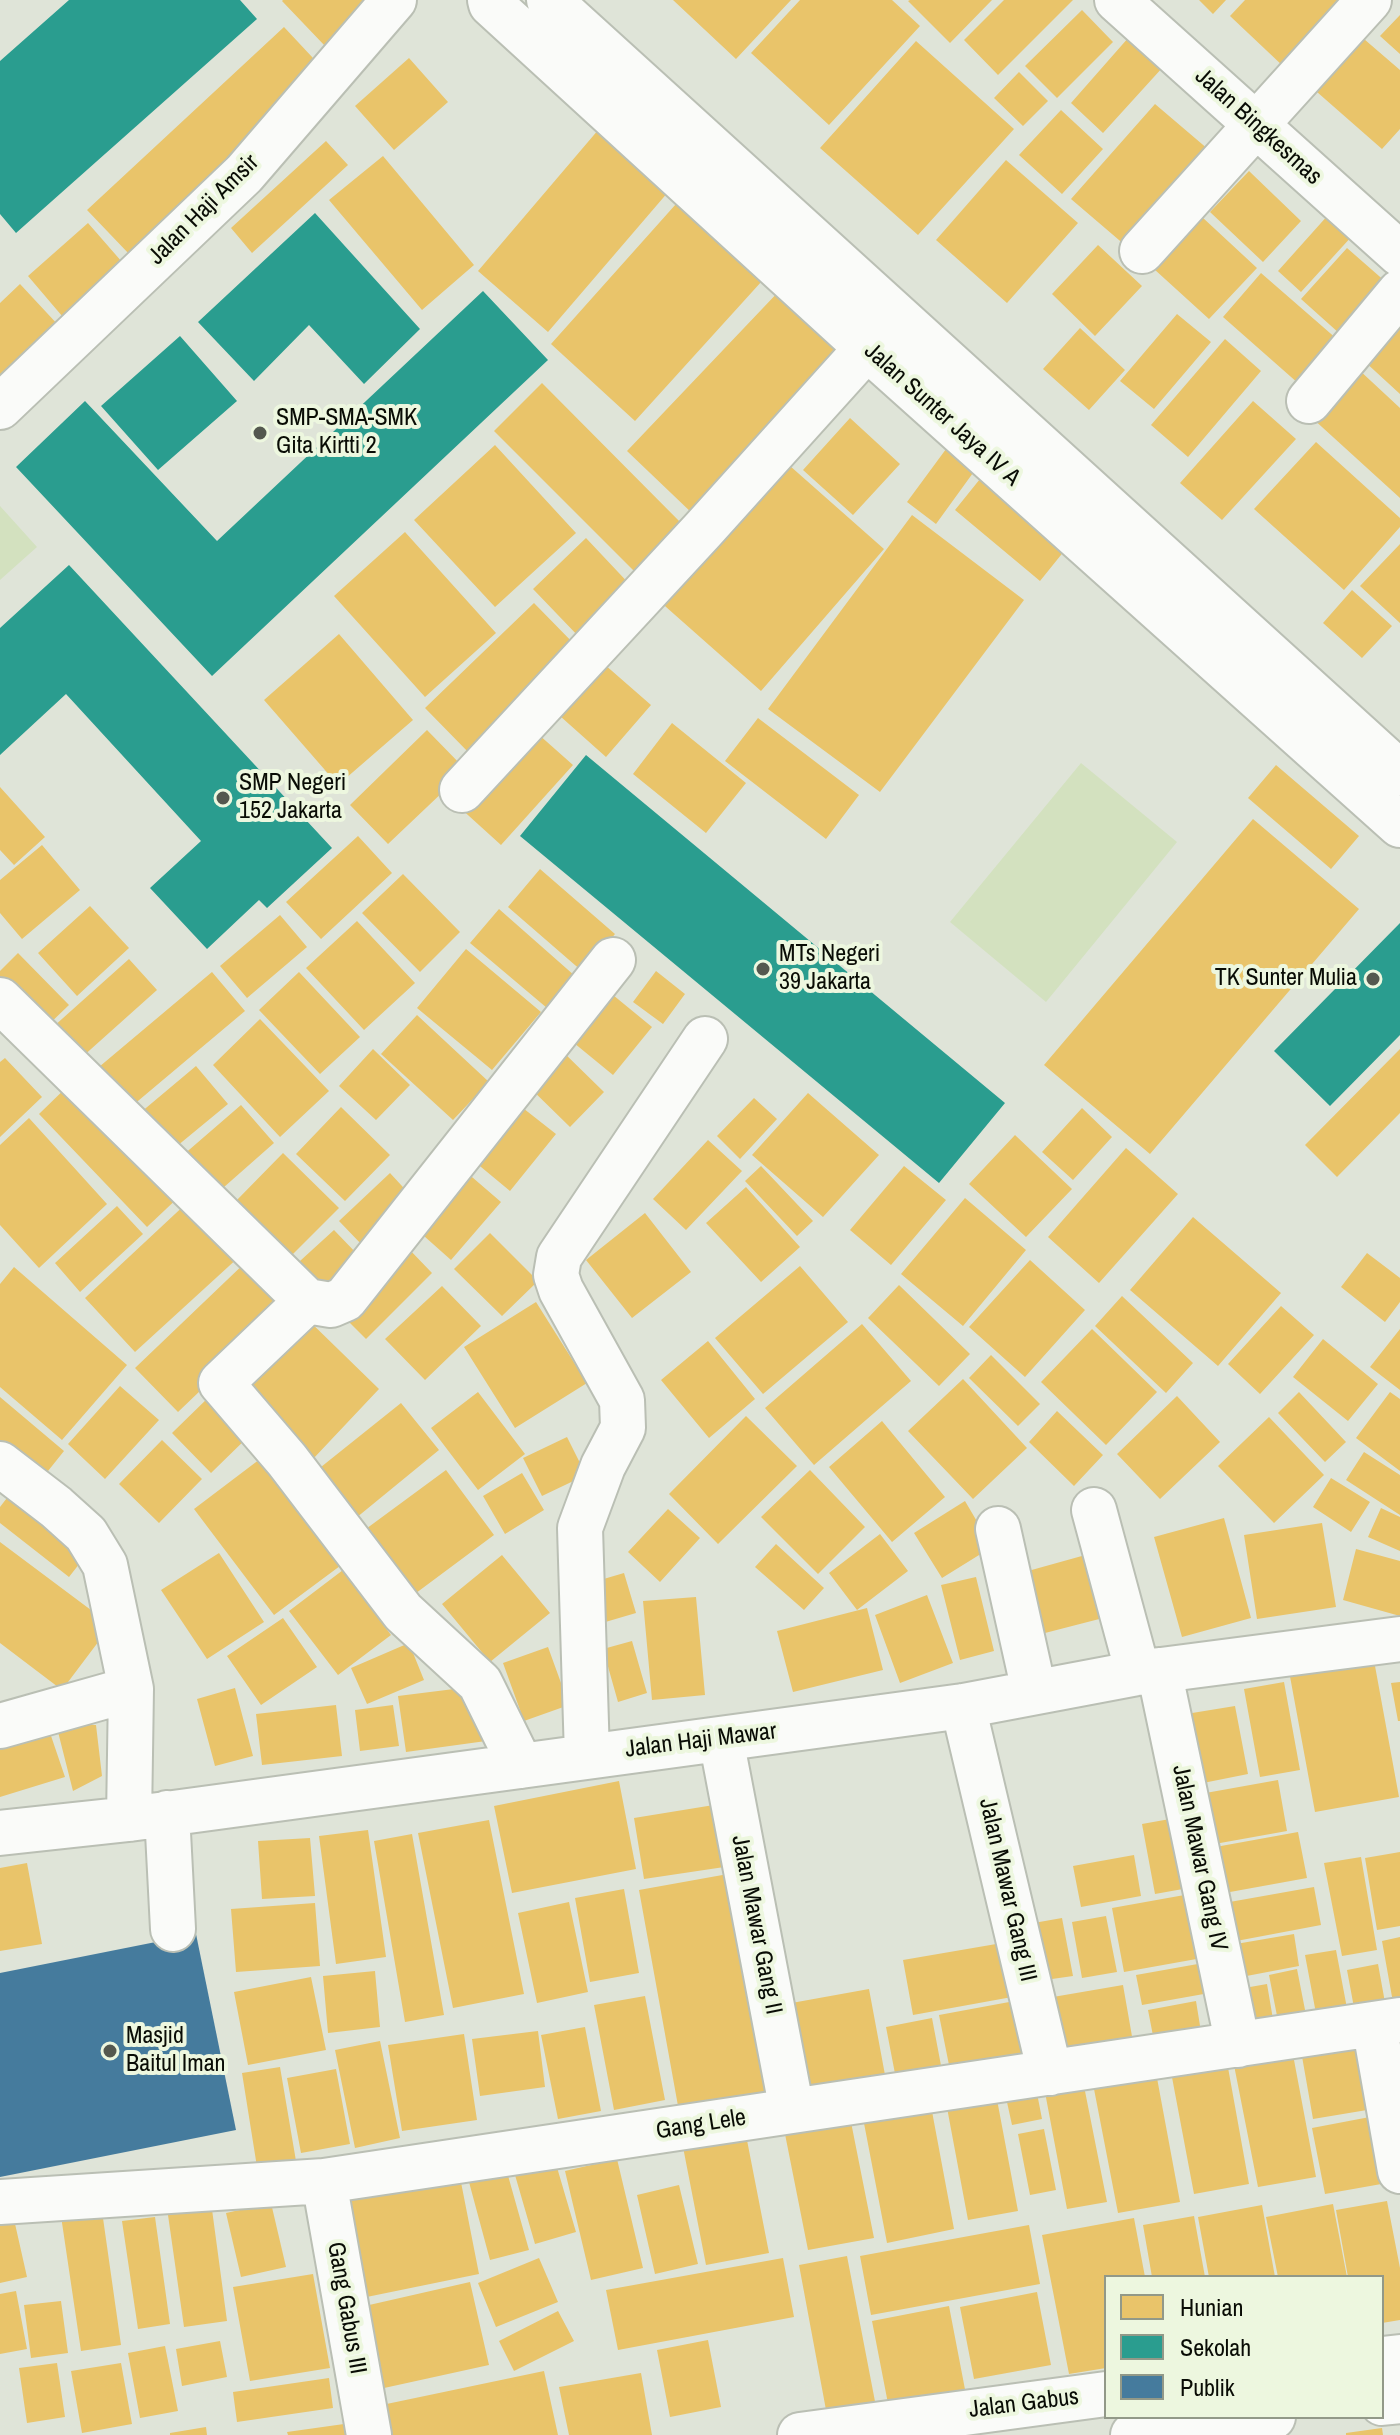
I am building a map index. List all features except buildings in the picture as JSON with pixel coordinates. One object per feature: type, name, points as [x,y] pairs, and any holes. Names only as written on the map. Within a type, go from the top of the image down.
[{"type":"street","name":"Jalan Haji Amsir","points":[[0,407],[244,174],[394,0]]},
{"type":"street","name":"Jalan Sunter Jaya IV A","points":[[490,0],[867,348],[1400,825]]},
{"type":"street","name":"Jalan Sunter Jaya IV A","points":[[549,0],[1400,773]]},
{"type":"street","name":"Jalan Bingkesmas","points":[[1117,0],[1400,254]]},
{"type":"street","points":[[1142,251],[1369,0]]},
{"type":"street","points":[[1309,401],[1400,292]]},
{"type":"street","points":[[462,790],[867,348]]},
{"type":"street","points":[[0,1000],[307,1301],[331,1305],[345,1299],[613,960]]},
{"type":"street","points":[[587,1756],[580,1528],[603,1466],[623,1428],[622,1400],[561,1290],[556,1275],[559,1257],[705,1039]]},
{"type":"street","points":[[307,1301],[221,1383],[287,1460],[403,1612],[480,1683],[521,1766]]},
{"type":"street","points":[[0,1464],[86,1534],[105,1565],[131,1689],[148,1816],[173,1929]]},
{"type":"street","name":"Jalan Mawar Gang IV","points":[[1094,1510],[1149,1671],[1238,2045]]},
{"type":"street","points":[[998,1529],[1034,1691]]},
{"type":"street","name":"Jalan Haji Mawar","points":[[0,1833],[148,1816],[963,1706],[1149,1671],[1400,1639]]},
{"type":"street","points":[[0,1726],[131,1689]]},
{"type":"street","name":"Jalan Mawar Gang III","points":[[963,1706],[1050,2073]]},
{"type":"street","name":"Jalan Mawar Gang II","points":[[721,1739],[792,2111]]},
{"type":"street","points":[[1387,2022],[1400,2171]]},
{"type":"street","name":"Gang Lele","points":[[0,2202],[324,2181],[1387,2022]]},
{"type":"street","name":"Gang Gabus III","points":[[324,2181],[369,2435]]},
{"type":"street","name":"Jalan Gabus","points":[[800,2435],[1104,2394]]},
{"type":"street","points":[[1133,2435],[1257,2419]]},
{"type":"green space","points":[[0,506],[37,547],[0,580]]},
{"type":"green space","points":[[1081,763],[1177,842],[1046,1002],[950,922]]},
{"type":"place","name":"SMP-SMA-SMK Gita Kirtti 2","points":[[260,433]]},
{"type":"place","name":"SMP Negeri 152 Jakarta","points":[[223,798]]},
{"type":"place","name":"MTs Negeri 39 Jakarta","points":[[763,969]]},
{"type":"place","name":"TK Sunter Mulia","points":[[1373,979]]},
{"type":"place","name":"Masjid Baitul Iman","points":[[110,2051]]}]
